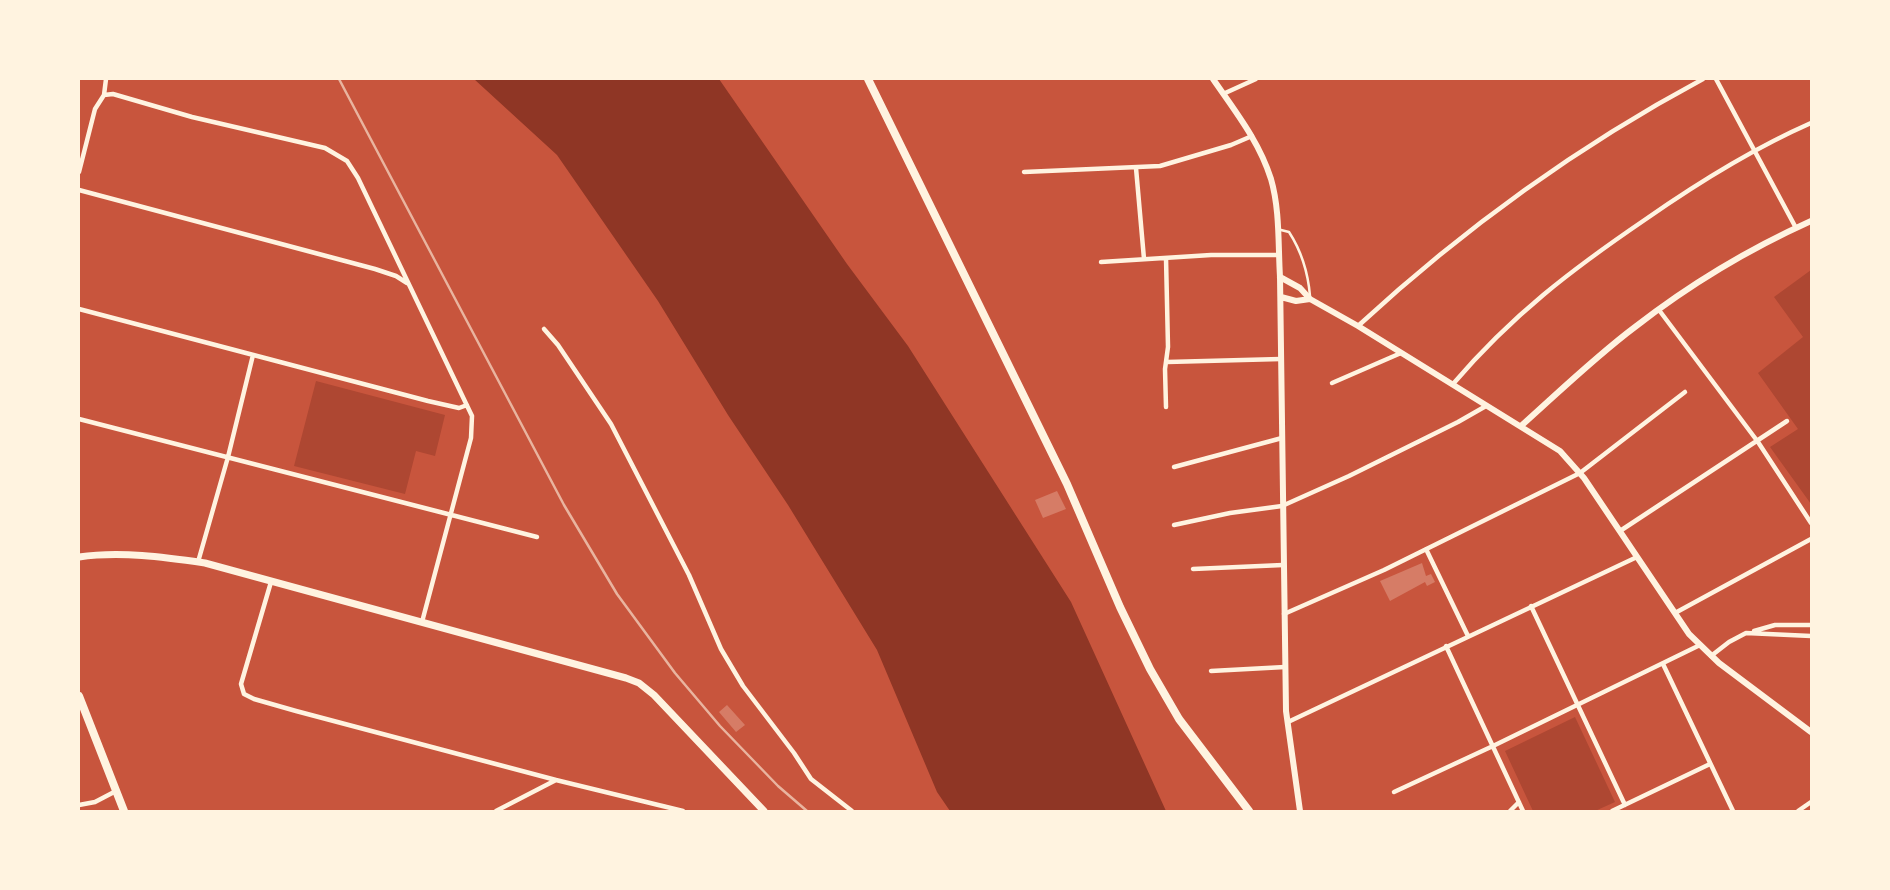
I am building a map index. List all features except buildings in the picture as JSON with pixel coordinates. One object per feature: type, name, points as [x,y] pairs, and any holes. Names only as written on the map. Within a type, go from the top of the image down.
[{"type":"main road","points":[[868,79],[1067,484],[1150,669],[1179,719],[1249,811]]},
{"type":"main road","points":[[79,557],[135,555],[198,562],[639,683],[654,695],[764,811]]},
{"type":"main road","points":[[79,696],[124,811]]},
{"type":"street","points":[[79,172],[95,109],[104,95],[106,79]]},
{"type":"street","points":[[1213,79],[1252,136],[1270,178],[1278,230],[1287,722],[1300,811]]},
{"type":"street","points":[[1223,94],[1256,79]]},
{"type":"street","points":[[1358,326],[1421,270],[1537,180],[1666,99],[1703,79]]},
{"type":"street","points":[[1716,79],[1796,228]]},
{"type":"street","points":[[104,95],[113,94],[192,117],[298,143],[313,144],[342,156],[358,178],[472,416],[472,427],[422,622]]},
{"type":"street","points":[[1453,384],[1505,327],[1575,267],[1709,176],[1811,123]]},
{"type":"street","points":[[1024,172],[1136,168],[1172,163],[1252,136]]},
{"type":"street","points":[[1136,168],[1143,259]]},
{"type":"street","points":[[79,190],[375,269],[409,284]]},
{"type":"street","points":[[1521,426],[1591,363],[1659,310],[1720,269],[1811,221]]},
{"type":"street","points":[[1101,262],[1279,254]]},
{"type":"street","points":[[1166,258],[1166,407]]},
{"type":"street","points":[[1280,277],[1300,288],[1310,299],[1560,451],[1580,473],[1674,614],[1700,645],[1811,732]]},
{"type":"street","points":[[1281,297],[1296,301],[1310,299]]},
{"type":"street","points":[[79,309],[428,401],[459,408],[467,405]]},
{"type":"street","points":[[1659,310],[1758,442],[1811,523]]},
{"type":"street","points":[[544,329],[570,362],[611,424],[689,575],[721,649],[743,687],[811,779],[852,811]]},
{"type":"street","points":[[1332,383],[1401,353]]},
{"type":"street","points":[[198,562],[253,355]]},
{"type":"street","points":[[1167,362],[1281,359]]},
{"type":"street","points":[[1284,614],[1353,584],[1580,473],[1685,392]]},
{"type":"street","points":[[1174,525],[1230,513],[1282,506],[1447,428],[1487,405]]},
{"type":"street","points":[[79,419],[537,537]]},
{"type":"street","points":[[1620,531],[1787,421]]},
{"type":"street","points":[[1174,467],[1282,438]]},
{"type":"street","points":[[1674,614],[1811,540]]},
{"type":"street","points":[[1426,549],[1468,636]]},
{"type":"street","points":[[1287,722],[1637,557]]},
{"type":"street","points":[[1193,569],[1283,565]]},
{"type":"street","points":[[272,581],[241,684],[244,694],[285,708],[683,811]]},
{"type":"street","points":[[1531,606],[1625,805]]},
{"type":"street","points":[[1711,656],[1746,633],[1775,625],[1811,625]]},
{"type":"street","points":[[1746,633],[1811,636]]},
{"type":"street","points":[[1394,792],[1700,645]]},
{"type":"street","points":[[1447,646],[1523,811]]},
{"type":"street","points":[[1663,664],[1733,811]]},
{"type":"street","points":[[1211,671],[1285,667]]},
{"type":"street","points":[[1612,811],[1710,764]]},
{"type":"street","points":[[496,811],[556,780]]},
{"type":"street","points":[[79,805],[95,802],[116,791]]},
{"type":"street","points":[[1510,811],[1519,802]]},
{"type":"street","points":[[1798,811],[1811,802]]},
{"type":"lane","points":[[1278,230],[1289,232],[1301,255],[1309,276],[1310,299]]},
{"type":"shaded area","points":[[474,79],[719,79],[847,264],[908,346],[1071,602],[1166,811],[950,811],[937,792],[877,650],[658,301],[557,155]]},
{"type":"shaded area","points":[[1811,270],[1811,504],[1770,447],[1798,429],[1758,373],[1803,337],[1774,297]]},
{"type":"shaded area","points":[[316,381],[445,415],[435,456],[416,451],[405,494],[294,466]]},
{"type":"shaded area","points":[[1575,717],[1615,802],[1595,811],[1533,811],[1505,751]]},
{"type":"railway","points":[[339,79],[564,505],[617,594],[675,673],[720,726],[778,786],[807,811]]}]
